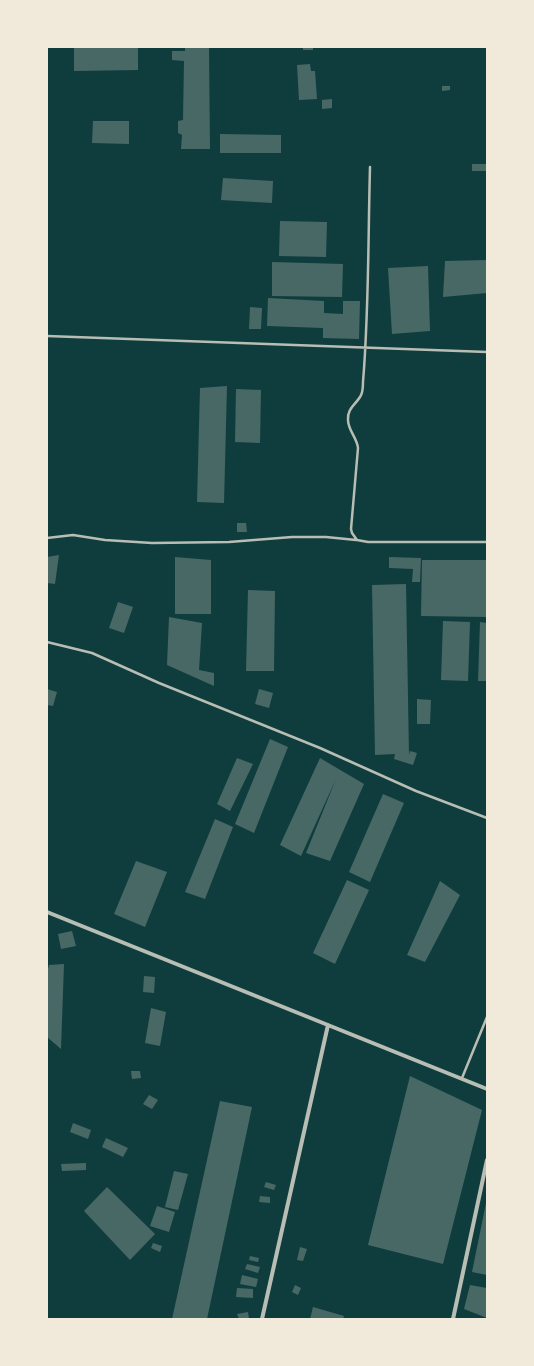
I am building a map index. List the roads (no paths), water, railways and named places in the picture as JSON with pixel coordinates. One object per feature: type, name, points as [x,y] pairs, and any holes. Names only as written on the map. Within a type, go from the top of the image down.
[{"type":"street","points":[[47,912],[487,1089]]},
{"type":"street","points":[[262,1319],[328,1025]]},
{"type":"street","points":[[453,1319],[487,1160]]},
{"type":"lane","points":[[356,540],[351,529],[358,448],[348,421],[348,415],[350,408],[361,396],[366,348],[370,167]]},
{"type":"lane","points":[[47,336],[487,352]]},
{"type":"lane","points":[[47,538],[73,535],[105,540],[152,543],[229,542],[306,537],[326,537],[368,542],[487,542]]},
{"type":"lane","points":[[47,642],[92,653],[153,680],[320,748],[416,791],[487,818]]},
{"type":"lane","points":[[462,1078],[487,1017]]}]
